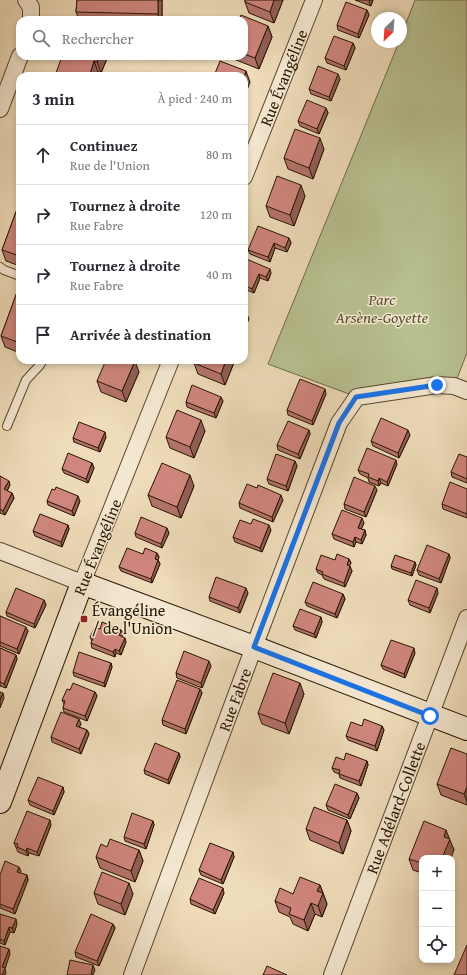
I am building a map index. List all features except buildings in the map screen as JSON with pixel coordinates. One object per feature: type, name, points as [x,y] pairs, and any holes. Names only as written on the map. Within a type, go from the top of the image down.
[{"type":"street","points":[[26,0],[31,7],[31,16]]},
{"type":"street","name":"Rue Évangéline","points":[[248,167],[314,0]]},
{"type":"street","points":[[0,109],[18,60]]},
{"type":"street","name":"Rue Évangéline","points":[[0,802],[82,583],[169,364]]},
{"type":"street","name":"Rue Fabre","points":[[132,975],[339,423],[356,397],[437,385],[454,386],[467,391]]},
{"type":"street","points":[[0,551],[254,647],[467,730]]},
{"type":"street","name":"Rue Adélard-Collette","points":[[332,975],[467,618]]},
{"type":"lane","points":[[0,267],[16,274]]},
{"type":"lane","points":[[7,426],[26,380],[41,364]]},
{"type":"green space","name":"Parc Arsène-Goyette","points":[[415,0],[467,0],[467,353],[454,386],[357,397],[268,364],[397,48],[407,48],[407,21]]},
{"type":"place","name":"Évangéline / de l'Union","points":[[84,619]]},
{"type":"route","points":[[430,716],[254,647],[339,423],[356,397],[437,385]]}]
